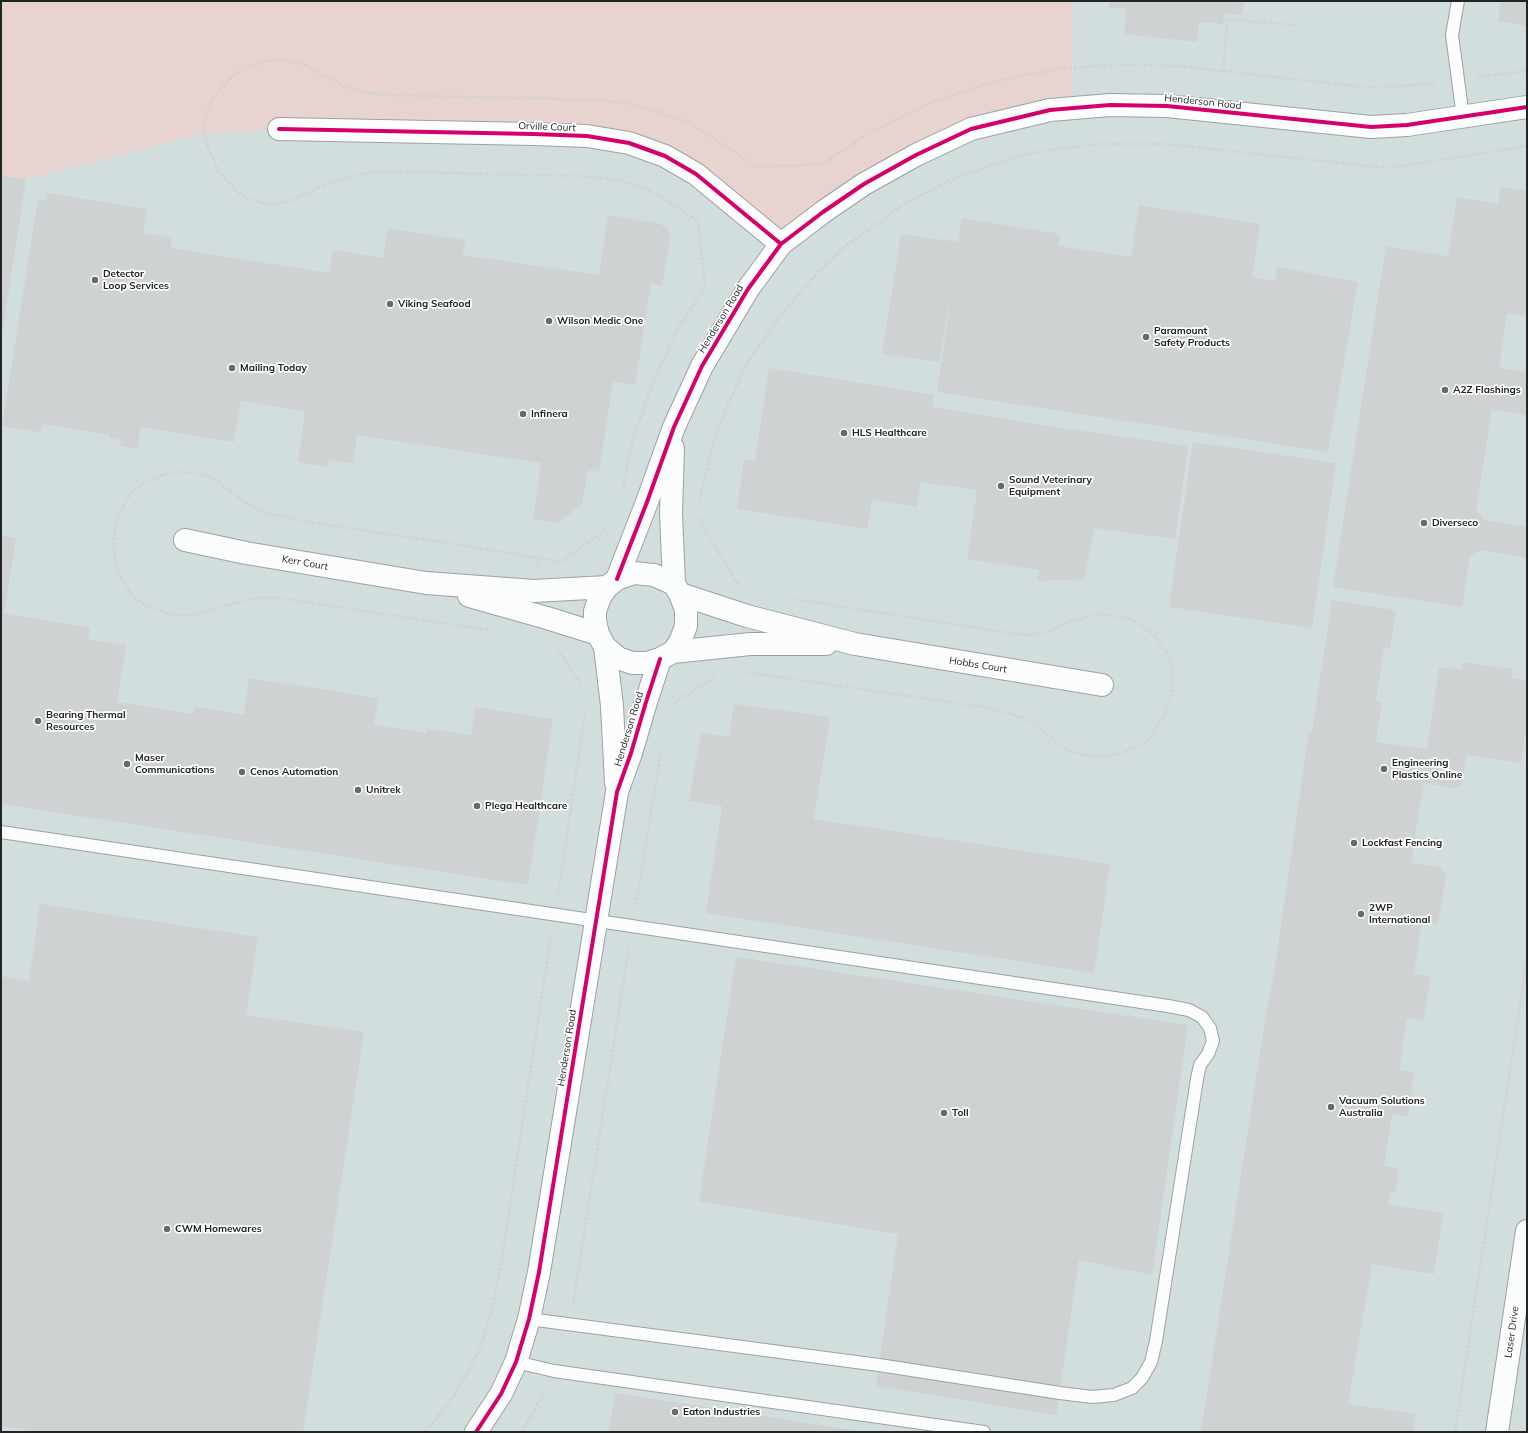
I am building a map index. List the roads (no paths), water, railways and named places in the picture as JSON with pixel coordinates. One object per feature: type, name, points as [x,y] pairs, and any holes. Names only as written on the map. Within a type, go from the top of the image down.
[{"type":"street","name":"Henderson Road","points":[[612,583],[647,502],[674,427],[702,366],[742,299],[781,244],[823,212],[864,184],[916,154],[971,129],[1050,110],[1110,105],[1167,106],[1371,127],[1399,126],[1527,107]]},
{"type":"street","name":"Orville Court","points":[[279,129],[549,134],[587,136],[629,144],[665,156],[696,174],[781,244]]},
{"type":"street","name":"Henderson Road","points":[[674,427],[671,513],[677,589]]},
{"type":"street","name":"Kerr Court","points":[[185,540],[246,553],[426,584],[547,618],[602,640]]},
{"type":"street","points":[[634,573],[654,575],[677,589],[686,610],[686,626],[680,642],[667,656],[648,663],[632,663],[618,658],[602,640],[595,621],[595,611],[600,597],[612,583],[634,573]]},
{"type":"street","name":"Kerr Court","points":[[426,584],[534,591],[612,583]]},
{"type":"street","name":"Hobbs Court","points":[[677,589],[747,616],[855,644],[1102,685]]},
{"type":"street","name":"Henderson Road","points":[[602,640],[612,706],[617,792]]},
{"type":"street","name":"Hobbs Court","points":[[667,656],[750,644],[855,644]]},
{"type":"street","name":"Henderson Road","points":[[476,1432],[501,1394],[516,1362],[530,1319],[617,792],[631,753],[646,702],[667,656]]},
{"type":"street","name":"Laser Drive","points":[[1497,1432],[1518,1350],[1527,1231]]},
{"type":"lane","points":[[1458,1],[1452,35],[1463,117]]},
{"type":"lane","points":[[1,832],[1189,1010],[1202,1017],[1210,1028],[1213,1041],[1208,1054],[1200,1065],[1197,1079],[1151,1362],[1142,1378],[1132,1388],[1114,1395],[1092,1397],[879,1365],[530,1319]]},
{"type":"lane","points":[[516,1362],[554,1371],[984,1432]]},
{"type":"place","name":"Detector Loop Services","points":[[95,280]]},
{"type":"place","name":"Viking Seafood","points":[[390,304]]},
{"type":"place","name":"Wilson Medic One","points":[[549,321]]},
{"type":"place","name":"Paramount Safety Products","points":[[1146,337]]},
{"type":"place","name":"Mailing Today","points":[[232,368]]},
{"type":"place","name":"A2Z Flashings","points":[[1445,390]]},
{"type":"place","name":"Infinera","points":[[523,414]]},
{"type":"place","name":"HLS Healthcare","points":[[844,433]]},
{"type":"place","name":"Sound Veterinary Equipment","points":[[1001,486]]},
{"type":"place","name":"Diverseco","points":[[1424,523]]},
{"type":"place","name":"Bearing Thermal Resources","points":[[38,721]]},
{"type":"place","name":"Maser Communications","points":[[127,764]]},
{"type":"place","name":"Engineering Plastics Online","points":[[1384,769]]},
{"type":"place","name":"Cenos Automation","points":[[242,772]]},
{"type":"place","name":"Unitrek","points":[[358,790]]},
{"type":"place","name":"Plega Healthcare","points":[[477,806]]},
{"type":"place","name":"Lockfast Fencing","points":[[1354,843]]},
{"type":"place","name":"2WP International","points":[[1361,914]]},
{"type":"place","name":"Vacuum Solutions Australia","points":[[1331,1107]]},
{"type":"place","name":"Toll","points":[[944,1113]]},
{"type":"place","name":"CWM Homewares","points":[[167,1229]]},
{"type":"place","name":"Eaton Industries","points":[[675,1412]]}]
